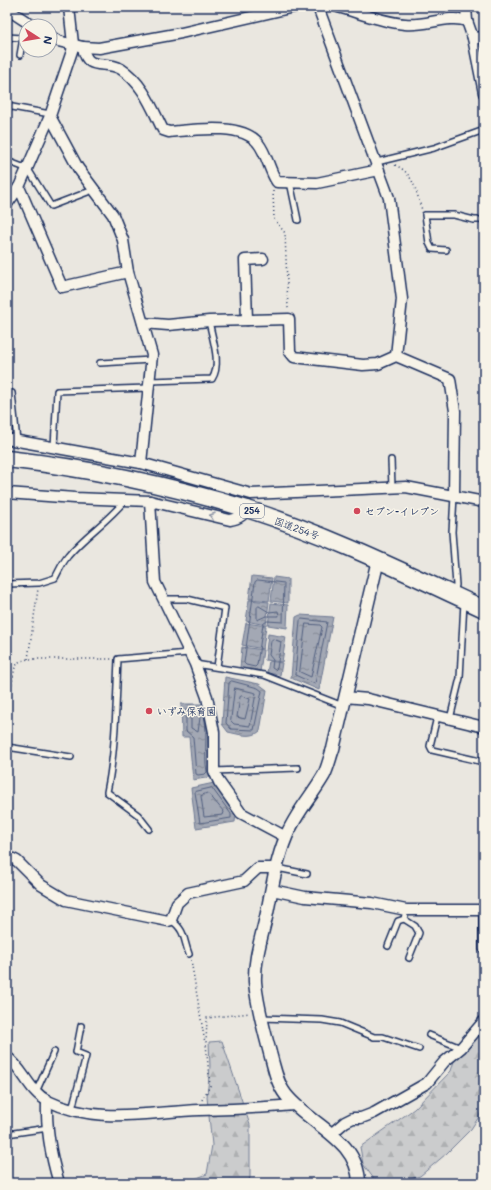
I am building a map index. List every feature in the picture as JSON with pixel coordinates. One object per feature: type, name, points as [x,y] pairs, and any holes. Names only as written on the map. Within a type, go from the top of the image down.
[{"type":"highway","name":"国道254号","points":[[7,459],[122,478],[249,502],[484,608]]},
{"type":"street","points":[[69,7],[78,45],[88,62],[118,68],[130,75],[141,87],[163,130],[169,132],[210,128],[251,137],[258,144],[276,182],[317,183],[380,164]]},
{"type":"street","points":[[58,42],[99,48],[181,33],[263,10],[294,7]]},
{"type":"street","points":[[318,7],[380,164],[390,204],[402,299],[396,356]]},
{"type":"street","points":[[338,7],[405,24],[420,25],[459,18],[467,21]]},
{"type":"street","points":[[466,7],[467,21],[473,38],[484,93]]},
{"type":"street","points":[[7,9],[20,18]]},
{"type":"street","points":[[473,38],[484,37]]},
{"type":"street","points":[[7,204],[19,187],[28,169],[50,115],[72,51],[78,45]]},
{"type":"street","points":[[50,115],[78,168],[113,215],[123,240],[128,272],[152,355],[141,463]]},
{"type":"street","points":[[19,187],[62,287],[128,272]]},
{"type":"street","points":[[247,320],[245,260],[263,259]]},
{"type":"street","points":[[143,323],[168,325],[209,321],[289,319],[290,352],[294,357],[363,365],[378,364],[396,356],[450,379],[455,411],[454,496]]},
{"type":"street","points":[[7,439],[54,446],[141,463],[249,502],[392,487],[406,487],[484,502]]},
{"type":"street","points":[[7,493],[150,501],[230,520],[238,519],[249,502]]},
{"type":"street","points":[[150,501],[155,582],[162,599],[196,664],[212,715],[214,771],[219,782],[241,813],[286,837]]},
{"type":"street","points":[[359,1183],[359,1172],[351,1152],[332,1134],[294,1105],[284,1092],[277,1076],[260,1015],[255,981],[256,959],[276,868],[286,837],[297,814],[325,774],[378,560]]},
{"type":"street","points":[[344,702],[368,699],[437,717],[484,727]]},
{"type":"street","points":[[7,856],[17,861],[41,885],[66,900],[168,921],[171,920],[177,903],[188,893],[244,881],[258,868],[276,868]]},
{"type":"street","points":[[272,890],[304,897],[372,903],[405,914],[483,910]]},
{"type":"street","points":[[332,1134],[345,1122],[353,1118],[361,1118],[374,1113],[427,1083],[444,1062],[461,1048],[484,1021]]},
{"type":"street","points":[[7,1056],[36,1092],[46,1100],[97,1116],[201,1110],[247,1110],[294,1105]]},
{"type":"street","points":[[46,1100],[48,1128],[54,1169],[59,1183]]},
{"type":"lane","points":[[7,37],[18,37]]},
{"type":"lane","points":[[7,106],[50,115]]},
{"type":"lane","points":[[380,164],[434,148],[484,130]]},
{"type":"lane","points":[[7,161],[28,169],[51,206],[93,190]]},
{"type":"lane","points":[[290,182],[298,220]]},
{"type":"lane","points":[[446,250],[432,248],[429,243],[425,215],[454,215],[474,220],[484,220]]},
{"type":"lane","points":[[54,446],[57,391],[212,379],[216,374],[216,362],[209,321]]},
{"type":"lane","points":[[100,363],[151,360]]},
{"type":"lane","points":[[7,393],[12,393],[18,441]]},
{"type":"lane","points":[[391,460],[392,487]]},
{"type":"lane","points":[[449,719],[460,678],[459,597],[456,585],[452,532],[454,496]]},
{"type":"lane","points":[[7,584],[39,583],[55,578],[66,558],[92,532],[116,512],[126,499]]},
{"type":"lane","points":[[162,599],[187,599],[225,608],[217,667]]},
{"type":"lane","points":[[149,829],[138,815],[106,792],[110,775],[116,712],[118,659],[189,653]]},
{"type":"lane","points":[[196,664],[264,675],[344,702]]},
{"type":"lane","points":[[437,717],[430,746],[432,750],[484,762]]},
{"type":"lane","points":[[7,747],[72,757]]},
{"type":"lane","points":[[214,771],[298,768]]},
{"type":"lane","points":[[276,868],[307,874]]},
{"type":"lane","points":[[482,950],[483,910]]},
{"type":"lane","points":[[388,946],[398,921],[405,914],[419,933],[409,958]]},
{"type":"lane","points":[[171,920],[179,926],[184,934],[189,954]]},
{"type":"lane","points":[[260,1015],[334,1022],[374,1037],[383,1037],[419,1049]]},
{"type":"lane","points":[[72,1109],[86,1056],[76,1052],[81,1026]]},
{"type":"lane","points":[[430,1035],[461,1048]]},
{"type":"lane","points":[[36,1092],[54,1052]]},
{"type":"lane","points":[[7,1134],[48,1128]]},
{"type":"path","points":[[380,164],[402,168],[413,180],[422,211],[425,215]]},
{"type":"path","points":[[276,182],[273,189],[272,207],[274,219],[285,233],[289,319]]},
{"type":"path","points":[[28,659],[39,583]]},
{"type":"path","points":[[7,708],[14,667],[20,661],[28,659],[118,659]]},
{"type":"path","points":[[189,954],[206,1044],[210,1086],[202,1101],[201,1110]]},
{"type":"path","points":[[206,1044],[207,1018],[260,1015]]},
{"type":"green space","points":[[484,1026],[484,1109],[471,1129],[446,1154],[420,1176],[396,1183],[387,1183],[374,1179],[363,1164],[360,1147],[414,1109],[451,1071],[454,1061]]},
{"type":"green space","points":[[222,1041],[250,1125],[250,1177],[248,1183],[185,1183],[207,1174],[212,1145],[207,1097],[210,1066],[209,1042]]},
{"type":"water","points":[[252,576],[272,578],[269,601],[249,599]]},
{"type":"water","points":[[274,577],[288,579],[288,603],[271,601]]},
{"type":"water","points":[[249,600],[269,602],[266,625],[246,621]]},
{"type":"water","points":[[271,603],[288,605],[287,628],[268,625]]},
{"type":"water","points":[[300,615],[333,617],[319,690],[291,678],[296,617]]},
{"type":"water","points":[[246,623],[266,626],[263,649],[242,645]]},
{"type":"water","points":[[268,634],[286,637],[282,662],[265,660]]},
{"type":"water","points":[[242,647],[263,650],[260,672],[240,668]]},
{"type":"water","points":[[269,661],[282,663],[280,675],[267,673]]},
{"type":"water","points":[[225,677],[259,684],[267,690],[260,731],[257,733],[253,735],[245,735],[228,732],[222,724]]},
{"type":"water","points":[[181,704],[205,704],[209,759],[212,777],[193,780],[189,737],[182,737]]},
{"type":"water","points":[[214,783],[236,813],[235,822],[196,828],[191,788]]},
{"type":"place","name":"セブン-イレブン","points":[[357,511]]},
{"type":"place","name":"いずみ保育園","points":[[149,711]]}]
